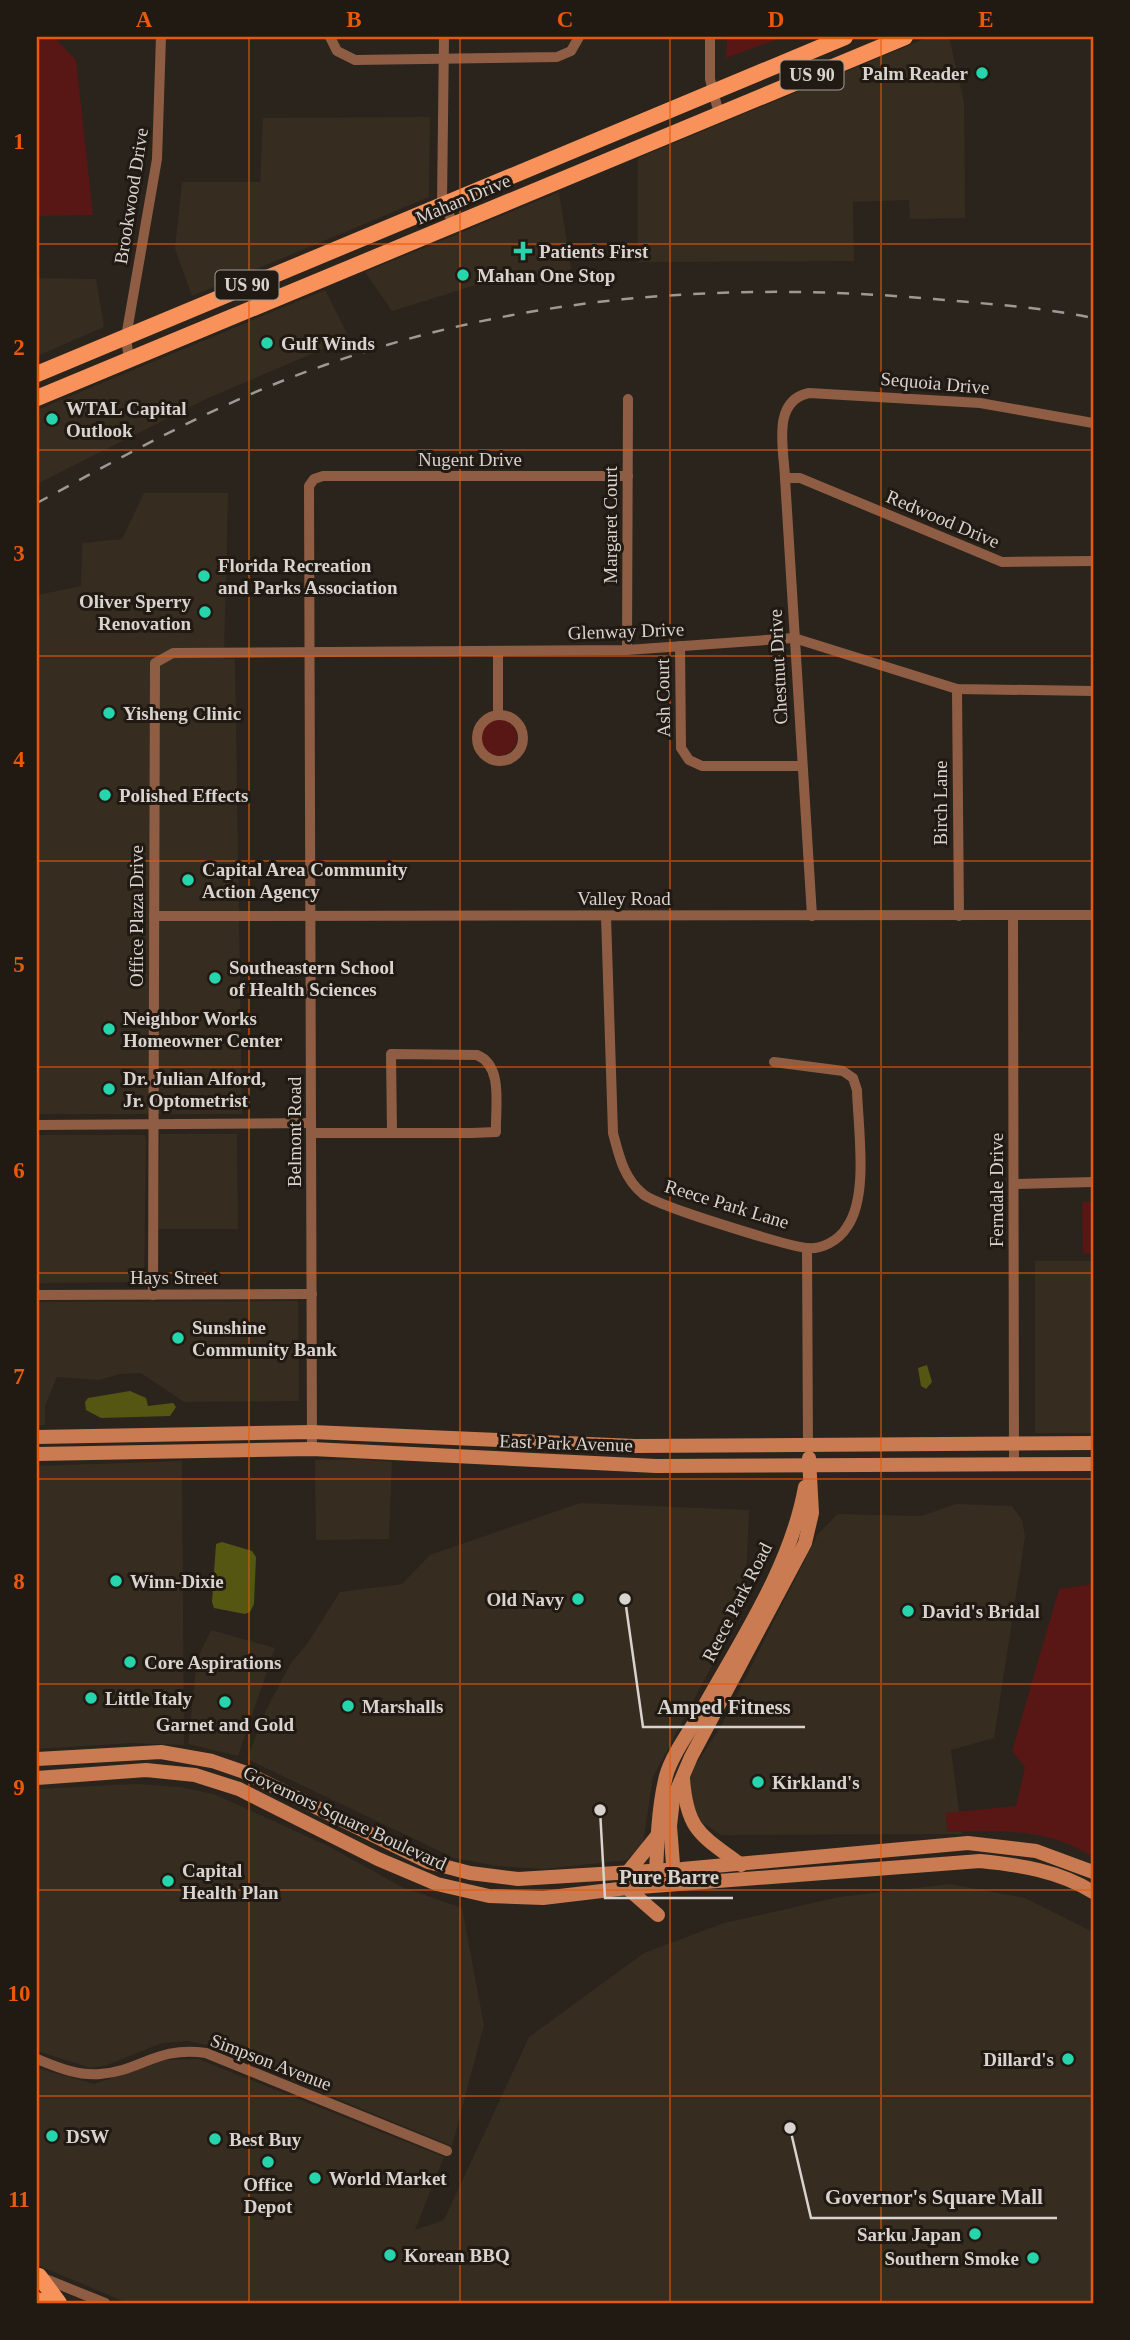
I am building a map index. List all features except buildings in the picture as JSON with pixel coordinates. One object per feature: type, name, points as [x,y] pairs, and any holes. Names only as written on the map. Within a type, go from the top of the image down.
[{"type":"main road","name":"Mahan Drive","points":[[37,374],[845,37]]},
{"type":"main road","name":"Mahan Drive","points":[[37,398],[905,37]]},
{"type":"main road","points":[[286,268],[291,292]]},
{"type":"main road","points":[[39,2276],[59,2303]]},
{"type":"main road","points":[[37,2300],[45,2303]]},
{"type":"street","name":"Brookwood Drive","points":[[129,360],[126,337],[157,159],[161,37]]},
{"type":"street","points":[[330,37],[338,51],[355,60],[557,57],[567,54],[577,42]]},
{"type":"street","points":[[444,37],[442,203],[455,225]]},
{"type":"street","points":[[710,37],[710,79],[719,114]]},
{"type":"street","name":"Sequoia Drive","points":[[783,416],[791,402],[799,395],[809,393],[980,403],[1093,423]]},
{"type":"street","name":"Margaret Court","points":[[627,650],[628,399]]},
{"type":"street","name":"Chestnut Drive","points":[[783,416],[801,766],[812,916]]},
{"type":"street","name":"Nugent Drive","points":[[314,480],[323,476],[628,476]]},
{"type":"street","name":"Redwood Drive","points":[[785,478],[800,478],[1002,562],[1093,561]]},
{"type":"street","name":"Belmont Road","points":[[312,1450],[309,486],[314,480]]},
{"type":"street","name":"Glenway Drive","points":[[155,663],[173,653],[627,650],[794,638],[957,690],[1093,691]]},
{"type":"street","name":"Ash Court","points":[[680,646],[681,748],[689,760],[702,766],[801,766]]},
{"type":"street","points":[[498,651],[498,714]]},
{"type":"street","name":"Office Plaza Drive","points":[[153,1295],[155,663]]},
{"type":"street","name":"Birch Lane","points":[[957,690],[958,916]]},
{"type":"street","points":[[498,714],[517,722],[523,737],[517,754],[503,761],[483,754],[476,739],[482,722],[498,714]]},
{"type":"street","name":"Ferndale Drive","points":[[1013,915],[1014,1465]]},
{"type":"street","name":"Valley Road","points":[[154,916],[1093,915]]},
{"type":"street","name":"Reece Park Lane","points":[[606,916],[613,1133],[625,1171],[637,1188],[652,1201],[807,1248],[808,1446]]},
{"type":"street","points":[[37,1125],[153,1124],[392,1133],[496,1132],[494,1070],[488,1059],[477,1055],[391,1054],[392,1133]]},
{"type":"street","points":[[774,1062],[843,1071],[853,1077],[857,1090],[859,1186],[856,1209],[838,1238],[807,1248]]},
{"type":"street","points":[[1014,1184],[1093,1182]]},
{"type":"street","name":"Hays Street","points":[[37,1295],[312,1294]]},
{"type":"street","name":"East Park Avenue","points":[[37,1437],[312,1432],[623,1445],[1093,1443]]},
{"type":"street","name":"Reece Park Road","points":[[674,1877],[670,1812],[682,1774],[805,1543],[812,1513],[808,1446]]},
{"type":"street","name":"East Park Avenue","points":[[37,1454],[312,1450],[620,1465],[1093,1464]]},
{"type":"street","name":"Reece Park Road","points":[[656,1871],[667,1773],[747,1628],[794,1534],[809,1465]]},
{"type":"street","name":"Governors Square Boulevard","points":[[37,1759],[161,1752],[211,1760],[244,1772],[428,1862],[470,1873],[523,1879],[656,1871],[674,1877],[980,1860],[1016,1864],[1051,1873],[1093,1892]]},
{"type":"street","points":[[61,1758],[61,1776]]},
{"type":"street","points":[[206,1779],[211,1760]]},
{"type":"street","name":"Governors Square Boulevard","points":[[37,1778],[146,1770],[206,1779],[239,1789],[351,1846],[437,1884],[489,1896],[522,1898],[656,1886],[674,1877],[741,1865],[942,1845],[999,1845],[1024,1849],[1093,1872]]},
{"type":"street","points":[[682,1774],[685,1802],[694,1828],[741,1865]]},
{"type":"street","points":[[336,1838],[353,1825]]},
{"type":"street","points":[[351,1846],[353,1825]]},
{"type":"street","points":[[628,1872],[658,1835]]},
{"type":"street","points":[[942,1845],[943,1862]]},
{"type":"street","points":[[656,1871],[656,1886]]},
{"type":"street","points":[[522,1898],[523,1879]]},
{"type":"street","points":[[627,1888],[658,1915]]},
{"type":"street","name":"Simpson Avenue","points":[[37,2059],[78,2073],[99,2074],[174,2051],[206,2053],[447,2151]]},
{"type":"street","points":[[39,2276],[105,2303]]},
{"type":"shaded area","points":[[37,37],[54,37],[76,60],[93,215],[37,216]]},
{"type":"shaded area","points":[[727,37],[783,37],[726,58]]},
{"type":"shaded area","points":[[929,37],[949,37],[964,102],[965,218],[910,219],[909,200],[853,202],[854,261],[638,262],[638,158]]},
{"type":"shaded area","points":[[430,117],[429,197],[192,296],[175,249],[182,182],[260,182],[263,118]]},
{"type":"shaded area","points":[[559,192],[572,275],[483,283],[392,311],[365,272]]},
{"type":"shaded area","points":[[37,278],[96,279],[104,327],[37,356]]},
{"type":"shaded area","points":[[325,290],[349,338],[206,399],[37,484],[37,410]]},
{"type":"shaded area","points":[[144,493],[228,493],[224,659],[235,659],[242,1114],[37,1114],[37,595],[81,586],[82,543],[122,539]]},
{"type":"shaded area","points":[[498,718],[511,724],[517,737],[511,750],[498,756],[485,750],[479,737],[485,724]]},
{"type":"shaded area","points":[[160,1134],[237,1134],[238,1229],[158,1229]]},
{"type":"shaded area","points":[[37,1135],[144,1135],[144,1282],[37,1283]]},
{"type":"shaded area","points":[[1082,1202],[1093,1202],[1093,1253],[1083,1254]]},
{"type":"shaded area","points":[[1035,1261],[1093,1261],[1093,1433],[1035,1433]]},
{"type":"shaded area","name":"Sunshine Community Bank","points":[[298,1301],[299,1401],[184,1402],[141,1373],[120,1374],[99,1380],[57,1377],[45,1406],[45,1425],[37,1426],[37,1302]]},
{"type":"shaded area","points":[[927,1365],[932,1382],[926,1389],[921,1386],[918,1368]]},
{"type":"shaded area","points":[[130,1391],[146,1398],[148,1406],[173,1403],[176,1407],[170,1416],[101,1418],[86,1410],[85,1402],[88,1398]]},
{"type":"shaded area","points":[[361,1459],[392,1462],[389,1539],[316,1540],[315,1460]]},
{"type":"shaded area","points":[[182,1461],[184,1745],[131,1743],[37,1749],[37,1466]]},
{"type":"shaded area","points":[[580,1503],[749,1510],[745,1603],[653,1777],[643,1843],[627,1860],[545,1869],[497,1866],[454,1858],[247,1759],[266,1710],[291,1663],[307,1644],[340,1592],[402,1584],[430,1555]]},
{"type":"shaded area","points":[[956,1504],[1012,1506],[1022,1520],[1025,1537],[994,1738],[951,1750],[962,1834],[721,1835],[700,1821],[687,1789],[690,1773],[720,1728],[818,1534],[838,1514],[921,1516]]},
{"type":"shaded area","points":[[222,1542],[252,1551],[256,1557],[254,1604],[250,1612],[245,1614],[214,1608],[212,1602],[216,1544]]},
{"type":"shaded area","points":[[1093,1584],[1093,1857],[1058,1840],[1023,1833],[948,1832],[945,1813],[1016,1806],[1025,1767],[1012,1751],[1059,1589]]},
{"type":"shaded area","name":"Garnet and Gold","points":[[211,1630],[275,1648],[238,1756],[188,1744],[197,1659]]},
{"type":"shaded area","points":[[135,1784],[180,1787],[214,1794],[328,1846],[402,1887],[462,1908],[484,2025],[452,2146],[207,2045],[188,2041],[162,2043],[107,2065],[91,2068],[37,2051],[37,1789]]},
{"type":"shaded area","points":[[950,1884],[1025,1898],[1093,1932],[1093,2303],[128,2303],[37,2265],[37,2068],[94,2084],[165,2060],[198,2059],[444,2157],[415,2230],[444,2220],[529,2037],[644,1953],[724,1923],[839,1897]]},
{"type":"railway","points":[[37,503],[178,428],[287,379],[400,341],[550,309],[626,299],[779,292],[934,299],[1034,308],[1093,318]]},
{"type":"place","name":"Palm Reader","points":[[982,73]]},
{"type":"place","name":"Patients First","points":[[523,251]]},
{"type":"place","name":"Mahan One Stop","points":[[463,275]]},
{"type":"place","name":"Gulf Winds","points":[[267,343]]},
{"type":"place","name":"WTAL Capital Outlook","points":[[52,419]]},
{"type":"place","name":"Florida Recreation and Parks Association","points":[[204,576]]},
{"type":"place","name":"Oliver Sperry Renovation","points":[[205,612]]},
{"type":"place","name":"Yisheng Clinic","points":[[109,713]]},
{"type":"place","name":"Polished Effects","points":[[105,795]]},
{"type":"place","name":"Capital Area Community Action Agency","points":[[188,880]]},
{"type":"place","name":"Southeastern School of Health Sciences","points":[[215,978]]},
{"type":"place","name":"Neighbor Works Homeowner Center","points":[[109,1029]]},
{"type":"place","name":"Dr. Julian Alford, Jr. Optometrist","points":[[109,1089]]},
{"type":"place","name":"Sunshine Community Bank","points":[[178,1338]]},
{"type":"place","name":"Winn-Dixie","points":[[116,1581]]},
{"type":"place","name":"Old Navy","points":[[578,1599]]},
{"type":"place","name":"Amped Fitness","points":[[625,1599]]},
{"type":"place","name":"David's Bridal","points":[[908,1611]]},
{"type":"place","name":"Core Aspirations","points":[[130,1662]]},
{"type":"place","name":"Little Italy","points":[[91,1698]]},
{"type":"place","name":"Garnet and Gold","points":[[225,1702]]},
{"type":"place","name":"Marshalls","points":[[348,1706]]},
{"type":"place","name":"Kirkland's","points":[[758,1782]]},
{"type":"place","name":"Pure Barre","points":[[600,1810]]},
{"type":"place","name":"Capital Health Plan","points":[[168,1881]]},
{"type":"place","name":"Dillard's","points":[[1068,2059]]},
{"type":"place","name":"Governor's Square Mall","points":[[790,2128]]},
{"type":"place","name":"DSW","points":[[52,2136]]},
{"type":"place","name":"Best Buy","points":[[215,2139]]},
{"type":"place","name":"Office Depot","points":[[268,2162]]},
{"type":"place","name":"World Market","points":[[315,2178]]},
{"type":"place","name":"Sarku Japan","points":[[975,2234]]},
{"type":"place","name":"Korean BBQ","points":[[390,2255]]},
{"type":"place","name":"Southern Smoke","points":[[1033,2258]]}]
